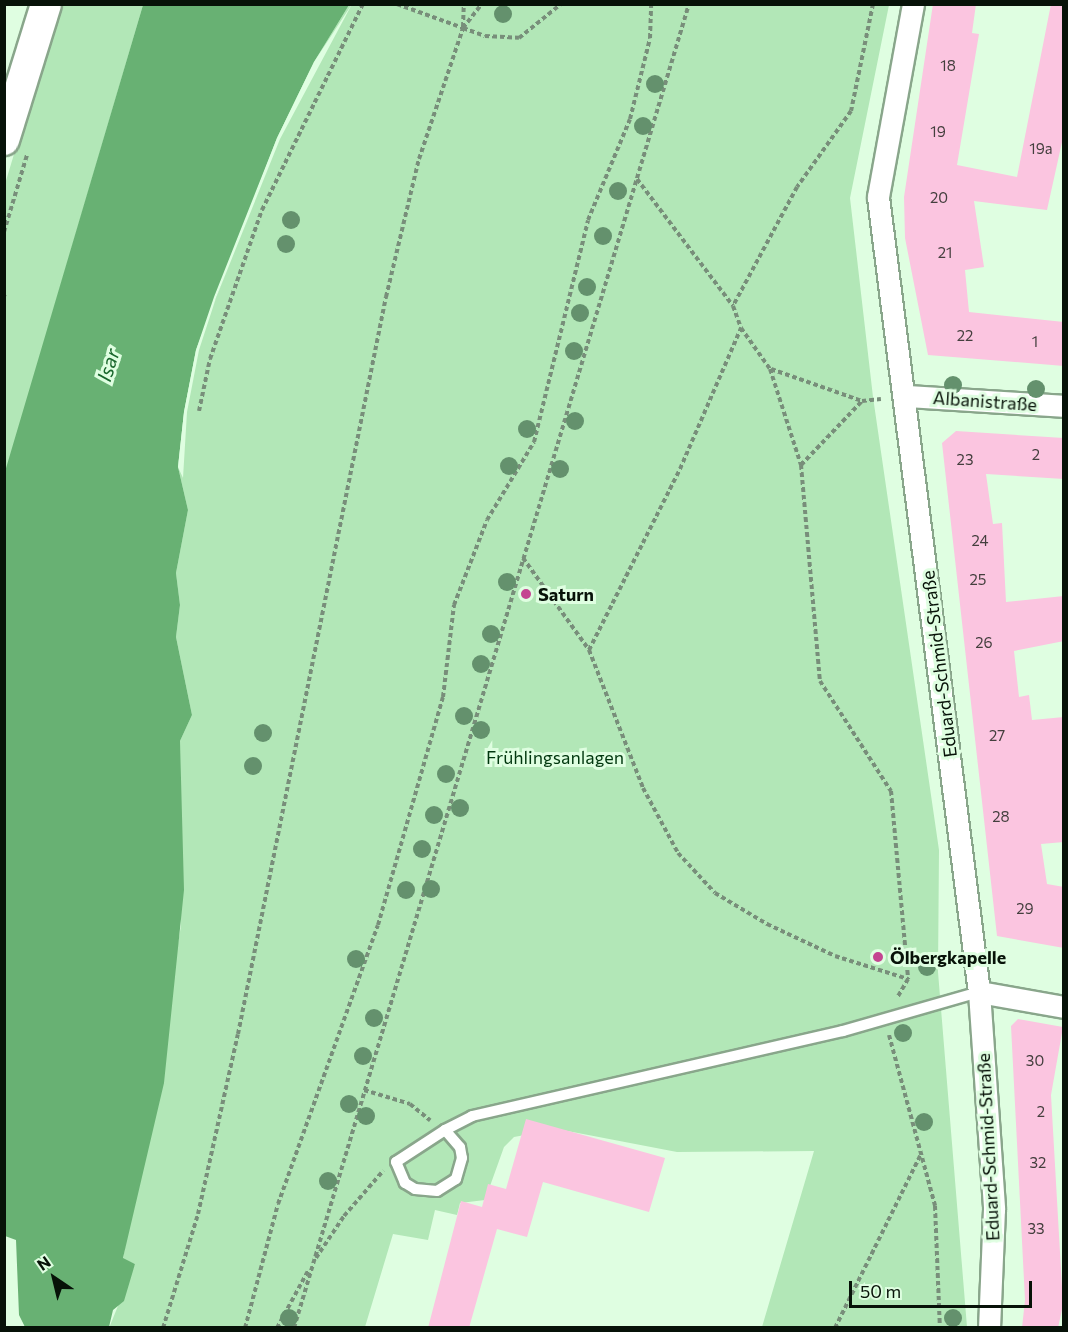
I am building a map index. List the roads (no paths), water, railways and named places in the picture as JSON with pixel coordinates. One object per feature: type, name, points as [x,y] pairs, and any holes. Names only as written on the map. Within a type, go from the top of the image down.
[{"type":"main road","points":[[4,140],[46,4]]},
{"type":"street","name":"Eduard-Schmid-Straße","points":[[913,4],[879,197],[906,396],[979,992],[994,1209],[989,1328]]},
{"type":"street","name":"Albanistraße","points":[[906,396],[1064,406]]},
{"type":"street","points":[[979,992],[1064,1007]]},
{"type":"lane","points":[[442,1132],[454,1137],[462,1158],[456,1179],[447,1187],[426,1192],[415,1189],[405,1183],[396,1162],[442,1132],[472,1116],[885,1019],[979,992]]},
{"type":"water","name":"Isar","points":[[143,5],[349,5],[314,62],[277,138],[196,350],[184,412],[178,467],[188,510],[176,573],[180,605],[176,637],[192,715],[180,741],[184,890],[164,1083],[123,1258],[135,1264],[124,1301],[113,1310],[109,1327],[25,1327],[19,1315],[16,1240],[5,1236],[4,475]]},
{"type":"place","name":"Saturn","points":[[526,594]]},
{"type":"place","name":"Ölbergkapelle","points":[[878,957]]},
{"type":"park label","name":"Frühlingsanlagen","points":[[555,757]]}]
